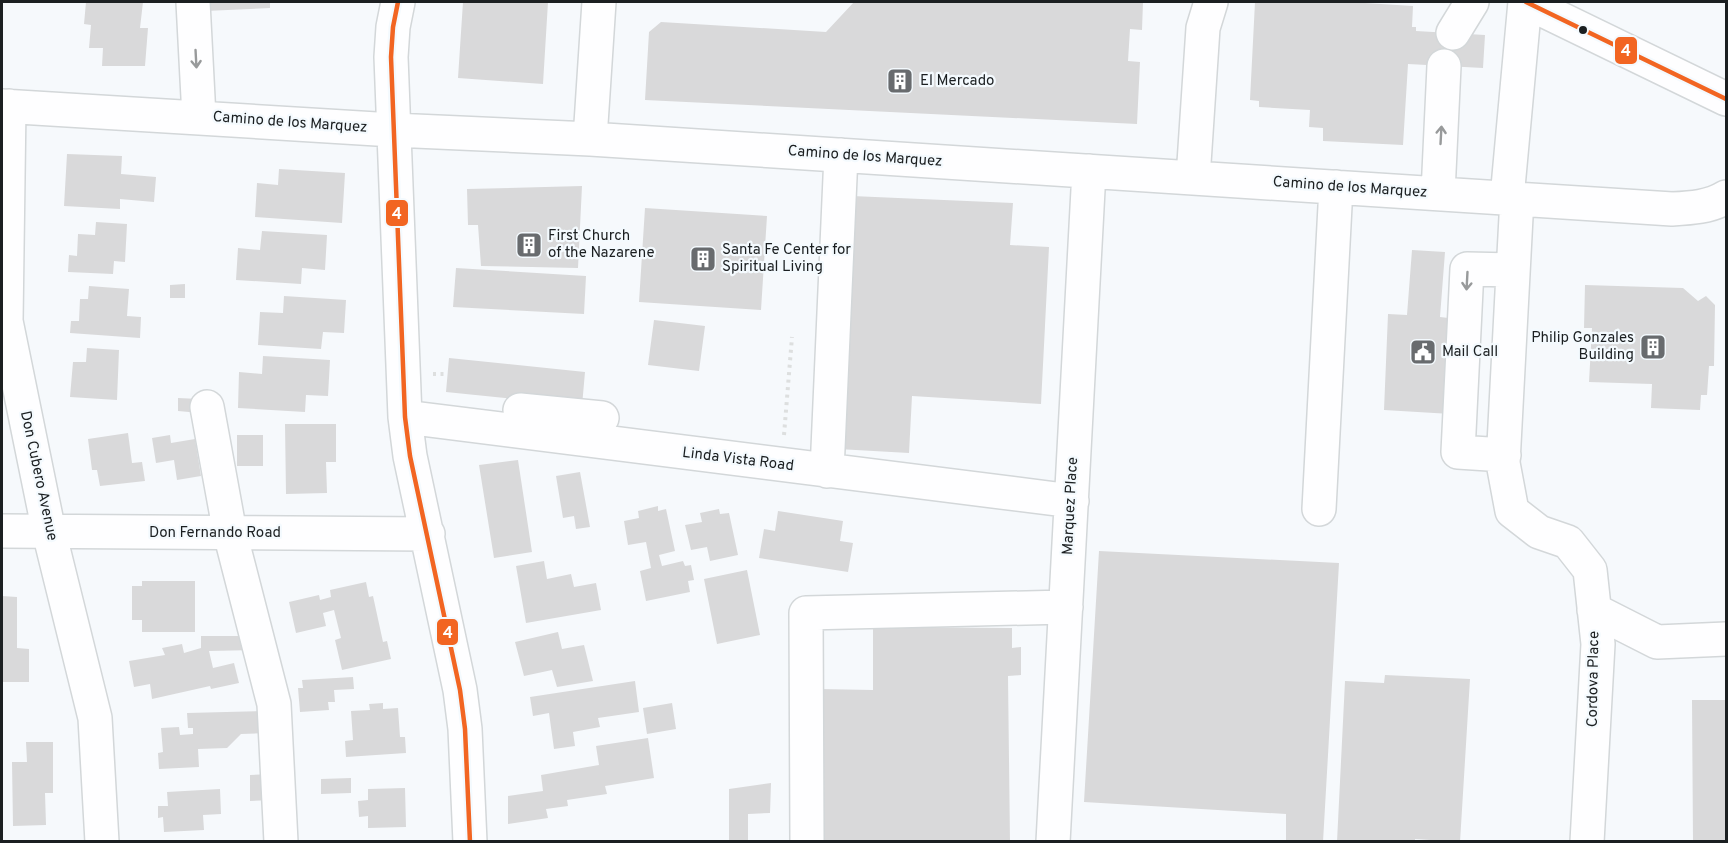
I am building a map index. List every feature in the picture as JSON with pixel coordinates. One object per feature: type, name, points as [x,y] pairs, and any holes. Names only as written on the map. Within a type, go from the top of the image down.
[{"type":"street","points":[[193,2],[199,117]]},
{"type":"street","points":[[398,2],[393,27],[391,57],[405,417],[410,456],[460,690],[465,729],[470,842]]},
{"type":"street","points":[[590,139],[599,2]]},
{"type":"street","points":[[1193,178],[1203,28],[1211,2]]},
{"type":"street","points":[[1453,33],[1472,2]]},
{"type":"street","points":[[1525,2],[1726,99]]},
{"type":"street","name":"Cordova Place","points":[[1525,2],[1512,198],[1513,270],[1503,463],[1512,511],[1539,532],[1568,542],[1590,570],[1598,644],[1587,842]]},
{"type":"street","points":[[1438,193],[1444,66]]},
{"type":"street","name":"Camino de los Marquez","points":[[5,106],[393,130],[590,139],[1672,209],[1723,202]]},
{"type":"street","name":"Don Cubero Avenue","points":[[5,106],[6,321],[49,532],[95,718],[102,842]]},
{"type":"street","points":[[826,471],[841,155]]},
{"type":"street","name":"Marquez Place","points":[[1053,842],[1089,171]]},
{"type":"street","points":[[1319,509],[1336,187]]},
{"type":"street","points":[[1504,455],[1458,452],[1467,268],[1513,270]]},
{"type":"street","points":[[439,384],[602,418]]},
{"type":"street","points":[[207,407],[230,533],[274,704],[281,842]]},
{"type":"street","name":"Linda Vista Road","points":[[405,417],[1072,501]]},
{"type":"street","name":"Don Fernando Road","points":[[2,531],[428,534]]},
{"type":"street","points":[[807,842],[806,613],[1066,607]]},
{"type":"street","points":[[1594,610],[1657,642],[1726,639]]},
{"type":"path","points":[[783,440],[792,337]]},
{"type":"building","points":[[86,2],[143,2],[140,28],[148,28],[145,66],[102,66],[103,48],[89,48],[91,25],[84,24]]},
{"type":"building","points":[[204,2],[270,2],[270,8],[205,11]]},
{"type":"building","points":[[463,2],[548,2],[543,84],[458,78]]},
{"type":"building","name":"El Mercado","points":[[854,2],[1143,2],[1142,30],[1130,29],[1128,61],[1140,62],[1137,124],[645,100],[649,32],[661,22],[826,32]]},
{"type":"building","points":[[1255,2],[1349,2],[1413,6],[1412,27],[1416,27],[1416,31],[1485,35],[1483,68],[1408,64],[1403,145],[1323,141],[1323,128],[1309,127],[1310,110],[1259,107],[1259,101],[1250,100]]},
{"type":"building","points":[[67,154],[122,156],[121,174],[156,177],[154,202],[120,199],[120,209],[64,206]]},
{"type":"building","points":[[279,169],[345,173],[342,223],[255,217],[257,183],[278,185]]},
{"type":"building","name":"First Church of the Nazarene","points":[[582,186],[578,268],[481,266],[478,225],[468,225],[467,189]]},
{"type":"building","points":[[852,196],[1013,203],[1010,245],[1049,247],[1041,404],[912,396],[909,453],[838,449]]},
{"type":"building","name":"Santa Fe Center for Spiritual Living","points":[[645,208],[767,216],[761,310],[639,302]]},
{"type":"building","points":[[96,222],[127,224],[125,262],[114,261],[113,274],[68,272],[69,255],[77,256],[78,234],[95,235]]},
{"type":"building","points":[[262,231],[327,235],[325,270],[302,268],[301,284],[236,280],[238,248],[260,250]]},
{"type":"building","points":[[1412,250],[1445,252],[1440,317],[1457,319],[1451,414],[1384,410],[1388,314],[1407,315]]},
{"type":"building","points":[[456,268],[586,276],[584,314],[453,307]]},
{"type":"building","points":[[185,284],[185,298],[170,298],[170,285]]},
{"type":"building","name":"Philip Gonzales Building","points":[[1585,285],[1683,288],[1698,301],[1706,296],[1715,305],[1714,366],[1709,366],[1707,395],[1701,395],[1700,410],[1651,408],[1652,384],[1589,382],[1592,328],[1584,328]]},
{"type":"building","points":[[89,286],[129,289],[127,316],[141,317],[140,338],[70,333],[71,321],[79,321],[80,299],[88,299]]},
{"type":"building","points":[[284,296],[346,300],[344,333],[323,332],[321,349],[258,345],[260,312],[283,313]]},
{"type":"building","points":[[654,320],[705,326],[699,371],[648,365]]},
{"type":"building","points":[[87,348],[119,350],[117,400],[70,397],[73,362],[86,362]]},
{"type":"building","points":[[263,356],[330,360],[328,396],[306,395],[305,412],[238,408],[239,372],[262,374]]},
{"type":"building","points":[[449,358],[585,372],[582,406],[446,392]]},
{"type":"building","points":[[178,398],[199,399],[200,413],[178,411]]},
{"type":"building","points":[[285,424],[336,424],[336,462],[326,462],[327,493],[286,494]]},
{"type":"building","points":[[128,433],[132,463],[142,462],[145,481],[100,486],[97,470],[92,470],[88,439]]},
{"type":"building","points":[[170,435],[171,443],[195,439],[201,476],[177,480],[174,460],[156,463],[152,438]]},
{"type":"building","points":[[237,435],[263,435],[263,466],[237,466]]},
{"type":"building","points":[[518,460],[532,552],[494,558],[479,465]]},
{"type":"building","points":[[580,472],[590,527],[576,529],[574,516],[563,518],[556,476]]},
{"type":"building","points":[[658,506],[658,511],[666,509],[675,551],[659,555],[662,566],[683,561],[685,566],[691,565],[694,580],[688,581],[690,592],[646,601],[640,571],[651,568],[646,542],[628,545],[624,521],[639,518],[638,511]]},
{"type":"building","points":[[719,509],[720,514],[729,513],[738,555],[710,561],[707,547],[691,550],[685,525],[702,522],[700,513]]},
{"type":"building","points":[[778,511],[843,521],[840,541],[853,543],[848,572],[759,558],[764,529],[775,531]]},
{"type":"building","points":[[1099,551],[1339,563],[1323,842],[1286,840],[1286,814],[1084,802]]},
{"type":"building","points":[[544,561],[547,579],[571,574],[574,587],[596,583],[601,610],[526,623],[516,566]]},
{"type":"building","points":[[747,570],[760,635],[717,644],[704,579]]},
{"type":"building","points":[[142,581],[195,581],[195,632],[142,632],[142,620],[132,620],[132,586],[142,586]]},
{"type":"building","points":[[366,582],[369,597],[373,596],[383,642],[387,641],[391,659],[342,670],[335,640],[341,638],[334,610],[323,613],[326,626],[296,633],[289,602],[319,595],[320,600],[331,597],[330,590]]},
{"type":"building","points":[[2,596],[17,597],[17,648],[29,649],[29,682],[2,682]]},
{"type":"building","points":[[873,627],[1012,628],[1012,648],[1021,647],[1021,675],[1008,676],[1010,842],[819,842],[819,689],[873,690]]},
{"type":"building","points":[[558,632],[562,649],[584,645],[593,681],[557,687],[552,670],[524,676],[515,642]]},
{"type":"building","points":[[201,636],[254,636],[256,650],[209,651],[213,668],[234,663],[239,683],[211,689],[210,686],[152,699],[150,684],[134,687],[129,661],[165,655],[162,648],[182,644],[184,653],[201,648]]},
{"type":"building","points":[[1385,675],[1470,679],[1460,842],[1415,839],[1415,842],[1337,842],[1345,681],[1384,683]]},
{"type":"building","points":[[353,677],[354,689],[334,690],[335,702],[328,702],[329,710],[300,712],[298,688],[303,688],[302,680]]},
{"type":"building","points":[[635,681],[639,712],[598,718],[600,727],[573,732],[575,746],[554,749],[549,713],[533,716],[530,697]]},
{"type":"building","points":[[1692,700],[1726,700],[1726,842],[1693,842]]},
{"type":"building","points":[[383,703],[383,709],[398,708],[400,737],[405,737],[406,753],[346,757],[345,741],[353,740],[351,711],[370,710],[369,704]]},
{"type":"building","points":[[672,703],[676,729],[647,734],[643,708]]},
{"type":"building","points":[[266,711],[266,733],[241,734],[227,748],[198,749],[199,767],[159,769],[158,753],[163,752],[161,728],[179,727],[180,735],[193,734],[193,728],[188,728],[187,713]]},
{"type":"building","points":[[648,738],[654,778],[605,786],[607,794],[567,800],[568,806],[546,809],[548,818],[508,824],[508,796],[543,791],[541,775],[599,765],[596,746]]},
{"type":"building","points":[[26,742],[53,742],[53,793],[45,793],[46,825],[13,826],[12,762],[27,762]]},
{"type":"building","points":[[273,774],[274,800],[250,801],[250,775]]},
{"type":"building","points":[[351,778],[351,793],[321,794],[321,779]]},
{"type":"building","points":[[771,783],[770,813],[748,814],[748,842],[729,842],[729,789]]},
{"type":"building","points":[[405,788],[406,827],[368,828],[368,816],[359,817],[358,801],[368,800],[368,789]]},
{"type":"building","points":[[220,789],[221,814],[203,815],[204,830],[164,832],[163,817],[158,818],[158,806],[168,806],[167,792]]},
{"type":"transit line","name":"4","points":[[398,2],[393,27],[391,57],[405,417],[410,456],[460,690],[465,729],[470,842]]},
{"type":"transit line","name":"4","points":[[1526,2],[1726,99]]},
{"type":"place","name":"El Mercado","points":[[900,81]]},
{"type":"place","name":"First Church of the Nazarene","points":[[529,245]]},
{"type":"place","name":"Santa Fe Center for Spiritual Living","points":[[703,259]]},
{"type":"place","name":"Philip Gonzales Building","points":[[1653,347]]},
{"type":"place","name":"Mail Call","points":[[1423,352]]}]
